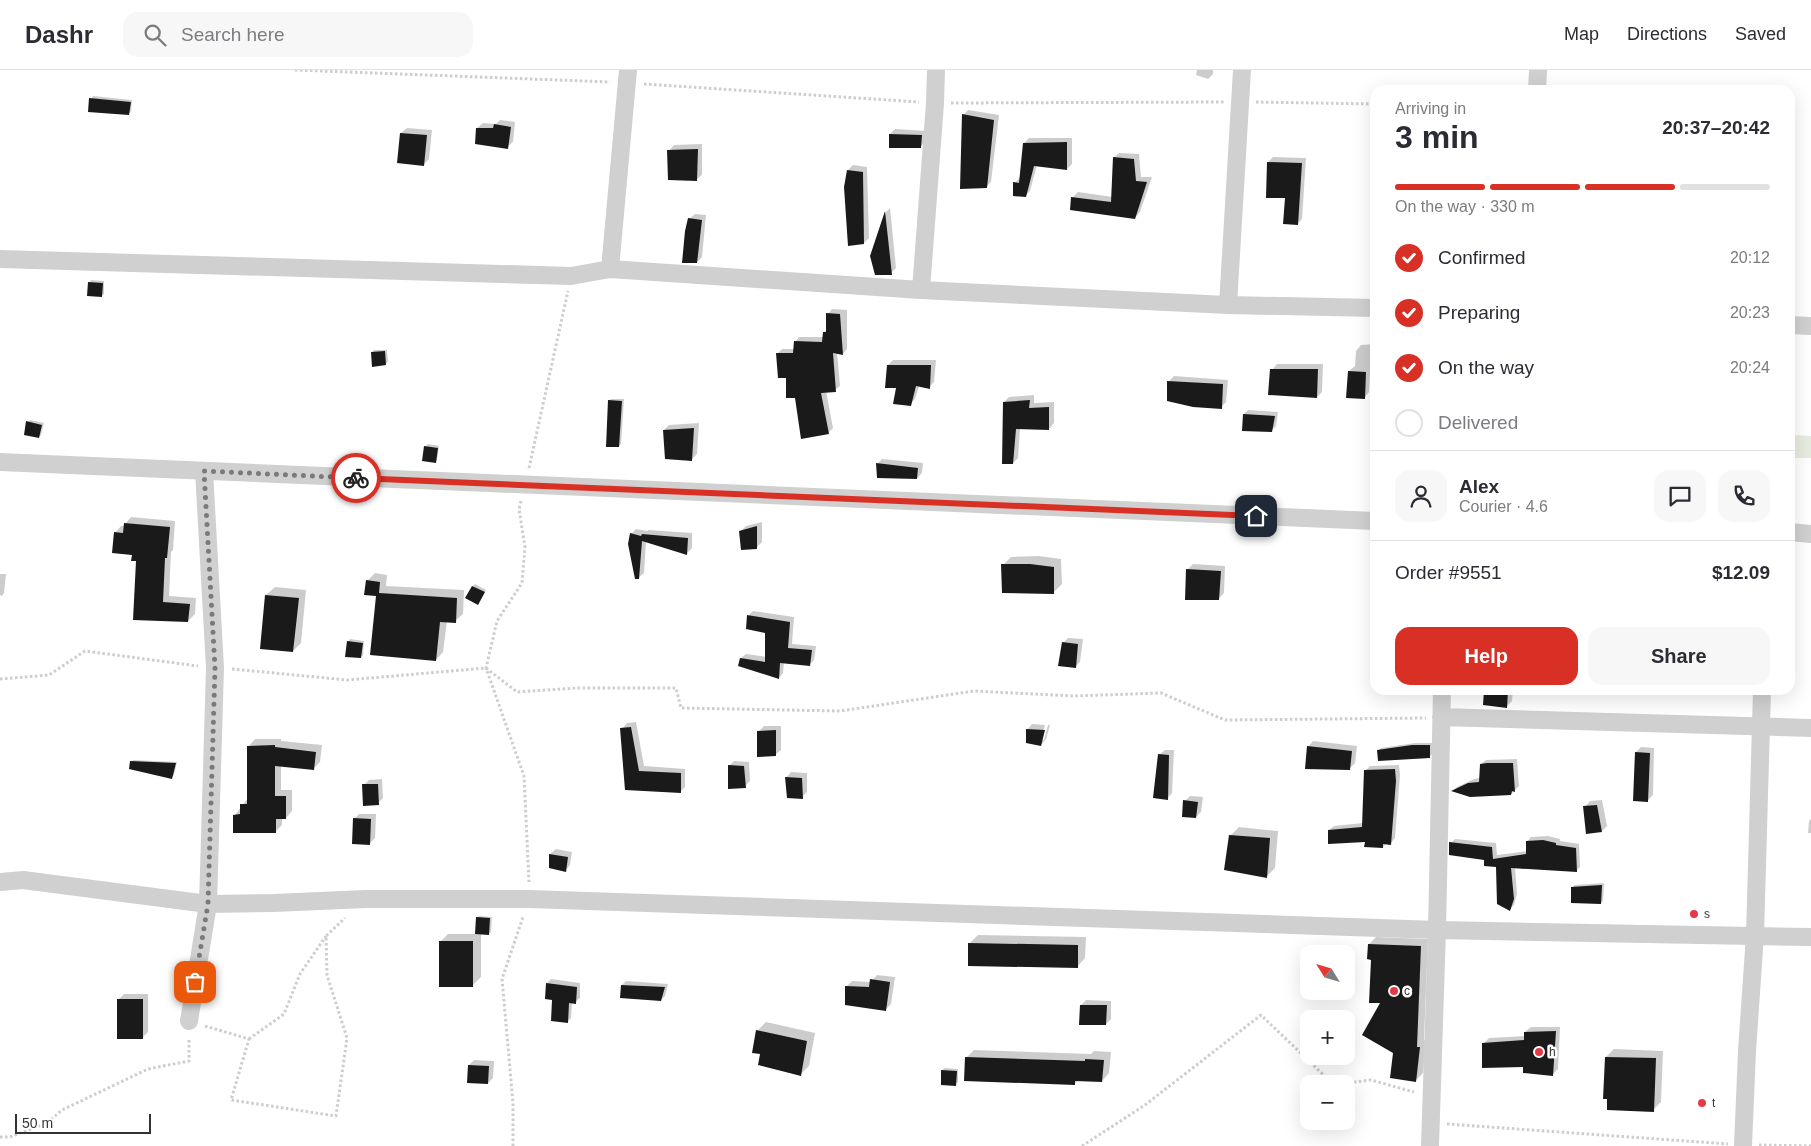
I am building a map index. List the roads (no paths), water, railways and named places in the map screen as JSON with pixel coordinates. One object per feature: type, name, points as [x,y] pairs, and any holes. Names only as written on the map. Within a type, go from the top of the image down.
[{"type":"street","points":[[921,290],[936,70]]},
{"type":"street","points":[[1228,305],[1242,70]]},
{"type":"street","points":[[1537,85],[1538,70]]},
{"type":"street","points":[[610,269],[628,76]]},
{"type":"street","points":[[0,259],[571,276],[610,269],[921,290],[1228,305],[1370,308]]},
{"type":"street","points":[[1795,325],[1811,326]]},
{"type":"street","points":[[0,462],[1370,521]]},
{"type":"street","points":[[189,1021],[208,904],[215,668],[204,471]]},
{"type":"street","points":[[1795,532],[1811,534]]},
{"type":"street","points":[[1430,1146],[1438,930],[1442,695]]},
{"type":"street","points":[[1743,1146],[1747,1051],[1756,935],[1762,695]]},
{"type":"street","points":[[1441,717],[1811,728]]},
{"type":"street","points":[[0,882],[23,880],[208,904],[366,899],[529,900],[1438,930],[1811,937]]},
{"type":"place","name":"s","points":[[1694,914]]},
{"type":"place","name":"c","points":[[1394,991]]},
{"type":"place","name":"h","points":[[1539,1052]]},
{"type":"place","name":"t","points":[[1702,1103]]}]
